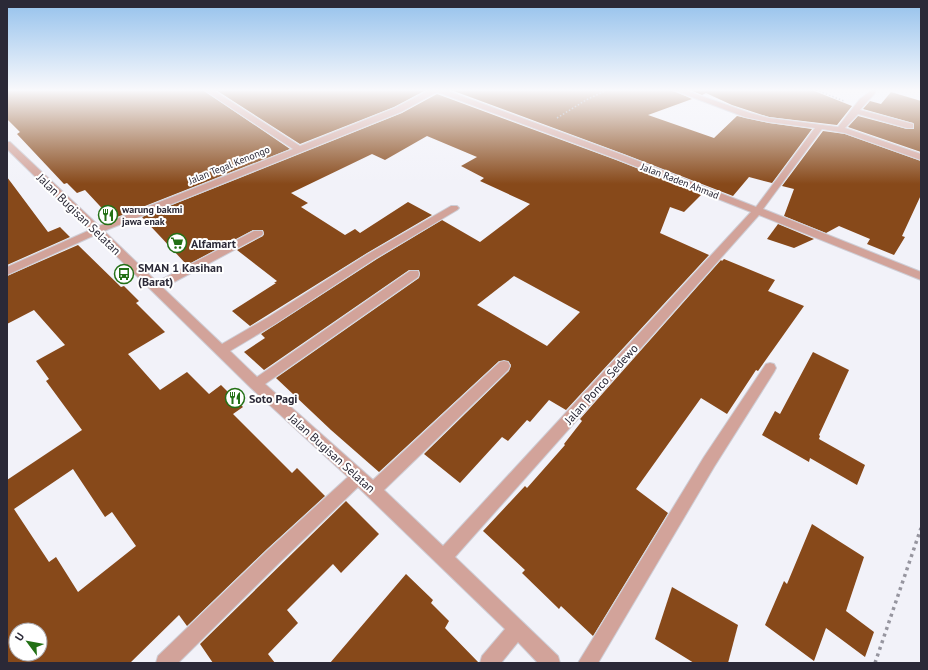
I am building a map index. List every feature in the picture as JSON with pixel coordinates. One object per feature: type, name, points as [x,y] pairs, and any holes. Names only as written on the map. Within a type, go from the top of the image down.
[{"type":"street","points":[[256,121],[299,149]]},
{"type":"street","name":"Jalan Tegal Kenongo","points":[[7,271],[96,231],[369,121]]},
{"type":"street","name":"Jalan Raden Ahmad","points":[[523,121],[758,210],[921,276]]},
{"type":"street","points":[[776,121],[818,129],[840,130],[921,157]]},
{"type":"street","points":[[840,130],[847,121]]},
{"type":"street","points":[[896,121],[910,126]]},
{"type":"street","name":"Jalan Ponco Sedewo","points":[[443,558],[758,210],[818,129]]},
{"type":"street","name":"Jalan Bugisan Selatan","points":[[8,146],[256,384],[373,490],[552,663]]},
{"type":"street","points":[[222,350],[271,321],[372,256],[454,208]]},
{"type":"street","points":[[156,287],[258,233]]},
{"type":"street","points":[[256,384],[414,274]]},
{"type":"street","points":[[373,490],[504,366]]},
{"type":"street","points":[[587,663],[709,462],[770,368]]},
{"type":"street","points":[[165,663],[274,556],[358,477]]},
{"type":"street","points":[[489,663],[517,628]]},
{"type":"path","points":[[542,128],[553,121]]},
{"type":"path","points":[[875,663],[921,528]]},
{"type":"building","points":[[9,121],[249,121],[290,149],[112,219],[85,190],[77,193],[67,183],[64,184],[17,134],[20,132]]},
{"type":"building","points":[[265,121],[358,121],[300,144]]},
{"type":"building","points":[[381,121],[511,121],[702,194],[684,212],[670,207],[660,233],[709,255],[566,410],[549,400],[530,422],[527,420],[508,441],[502,437],[460,483],[424,454],[509,371],[511,365],[508,361],[499,361],[379,472],[331,430],[276,378],[419,278],[419,270],[409,270],[264,370],[244,352],[265,338],[261,334],[377,259],[442,220],[480,242],[530,204],[480,181],[484,178],[461,166],[477,157],[427,136],[385,160],[372,154],[291,193],[308,203],[301,207],[345,235],[355,229],[360,233],[408,202],[432,215],[367,253],[250,326],[232,311],[277,281],[237,250],[263,236],[263,230],[253,230],[187,265],[142,217]],"holes":[[[514,276],[580,312],[547,346],[477,305]]]},
{"type":"building","points":[[536,121],[666,121],[714,138],[731,121],[761,121],[812,129],[772,183],[749,177],[733,196]]},
{"type":"building","points":[[805,121],[840,121],[837,125]]},
{"type":"building","points":[[853,121],[878,121],[907,129],[914,129],[913,123],[907,121],[921,121],[921,152],[848,127]]},
{"type":"building","points":[[823,131],[845,134],[921,161],[921,195],[902,236],[905,237],[894,255],[867,244],[870,239],[839,226],[826,233],[784,216],[794,189],[782,186]]},
{"type":"building","points":[[7,177],[48,232],[60,227],[70,237],[7,265]]},
{"type":"building","points":[[778,224],[814,239],[794,248],[767,239]]},
{"type":"building","points":[[78,245],[121,287],[124,286],[139,301],[136,303],[165,332],[128,354],[160,390],[187,372],[209,394],[221,385],[243,407],[233,414],[292,473],[297,468],[325,496],[187,626],[179,615],[130,663],[7,663],[7,480],[82,430],[46,381],[49,379],[36,361],[65,345],[34,310],[7,324],[7,276]],"holes":[[[73,469],[105,517],[112,512],[136,546],[78,592],[56,557],[49,562],[14,509]]]},
{"type":"building","points":[[724,259],[775,280],[768,291],[804,306],[758,371],[756,370],[727,414],[701,398],[636,489],[668,513],[593,636],[561,606],[559,609],[522,573],[525,570],[483,531],[525,486],[527,488],[565,445],[564,444],[582,421],[580,419],[721,260],[722,261]]},
{"type":"building","points":[[813,352],[849,370],[819,435],[819,439],[865,465],[857,485],[810,458],[809,462],[762,435],[775,411],[780,414]]},
{"type":"building","points":[[346,501],[379,534],[341,573],[333,564],[287,610],[298,623],[268,654],[275,663],[213,663],[200,644]]},
{"type":"building","points":[[812,524],[864,557],[846,611],[874,632],[865,657],[826,628],[814,661],[765,625],[784,581],[787,584]]},
{"type":"building","points":[[406,574],[433,600],[431,603],[449,621],[445,628],[479,663],[330,663]]},
{"type":"building","points":[[672,587],[738,625],[728,663],[694,663],[655,639]]},
{"type":"place","name":"warung bakmi jawa enak","points":[[108,215]]},
{"type":"place","name":"Alfamart","points":[[177,243]]},
{"type":"place","name":"SMAN 1 Kasihan (Barat)","points":[[124,274]]},
{"type":"place","name":"Soto Pagi","points":[[235,398]]}]
